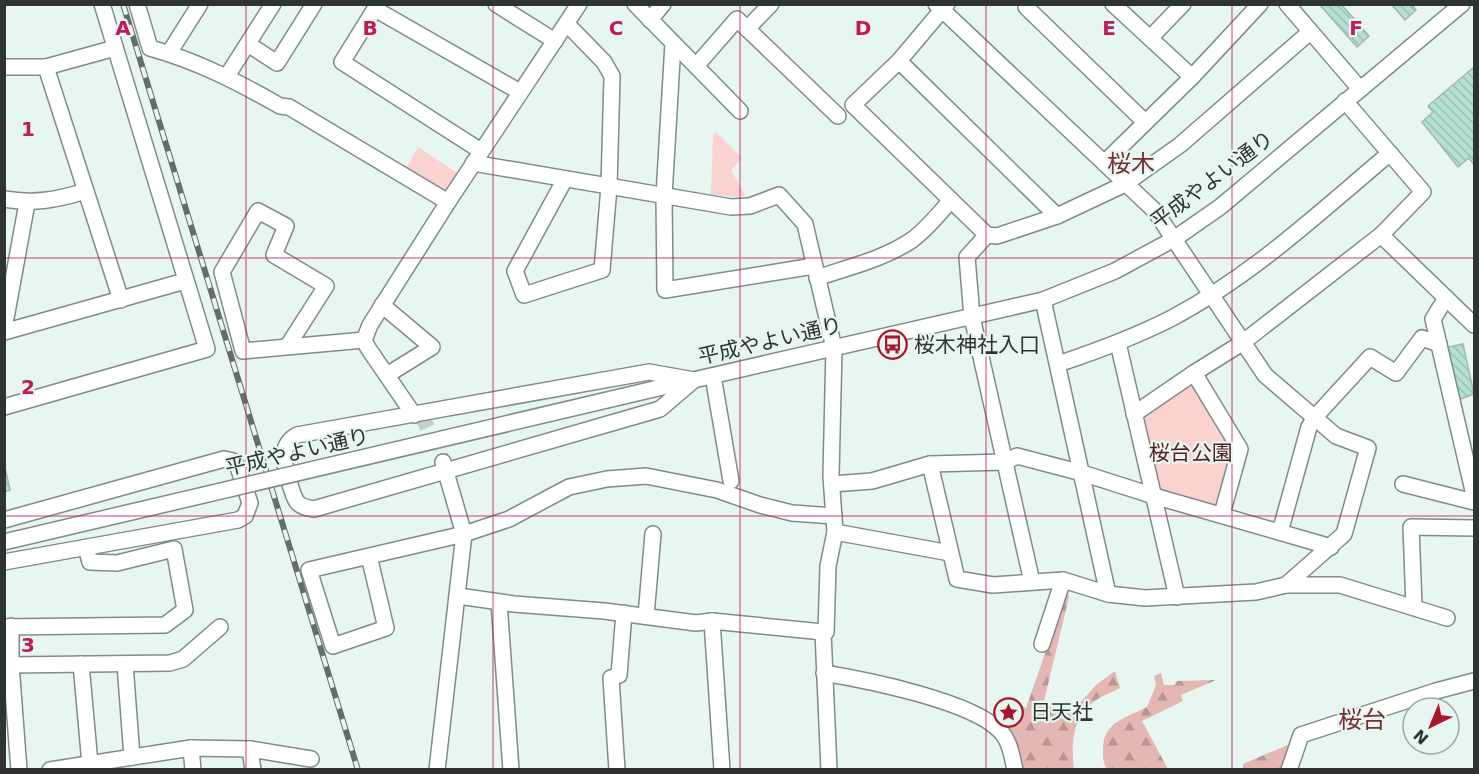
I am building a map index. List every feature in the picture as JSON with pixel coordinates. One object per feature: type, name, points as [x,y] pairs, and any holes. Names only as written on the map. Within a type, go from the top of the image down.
[{"type":"street","points":[[4,407],[207,349],[102,4]]},
{"type":"street","points":[[137,4],[150,48],[227,76],[280,106],[289,107],[448,202]]},
{"type":"street","points":[[169,53],[200,4]]},
{"type":"street","points":[[227,76],[273,4]]},
{"type":"street","points":[[248,44],[277,63],[314,4]]},
{"type":"street","points":[[496,4],[555,41]]},
{"type":"street","points":[[635,4],[740,111]]},
{"type":"street","points":[[650,20],[663,4]]},
{"type":"street","points":[[747,29],[771,4]]},
{"type":"street","points":[[1028,4],[1026,7],[1144,122]]},
{"type":"street","points":[[1113,4],[1192,77]]},
{"type":"street","points":[[1150,38],[1183,4]]},
{"type":"street","points":[[1104,163],[1192,77],[1260,4]]},
{"type":"street","points":[[1287,4],[1360,88]]},
{"type":"street","name":"平成やよい通り","points":[[4,542],[654,389],[972,317],[1043,300],[1076,288],[1174,239],[1220,207],[1462,4]]},
{"type":"street","points":[[364,340],[382,305],[448,202],[567,24],[574,6]]},
{"type":"street","points":[[1286,585],[1344,534],[1368,448],[1336,436],[1265,375],[1155,211],[1125,184],[942,6],[899,61],[853,105],[987,236],[997,236],[1057,216],[1125,184],[1180,145],[1310,32]]},
{"type":"street","points":[[520,92],[377,7],[342,62],[477,157],[565,179],[731,207],[750,206],[779,195],[805,224],[834,348],[832,483],[835,532],[828,566],[826,632],[823,632],[829,770]]},
{"type":"street","points":[[696,66],[737,19],[838,116]]},
{"type":"street","points":[[565,179],[515,271],[524,295],[602,270],[609,187],[612,76],[604,62],[567,24]]},
{"type":"street","points":[[673,43],[664,196],[665,290],[816,272],[880,257],[911,240],[928,226],[951,200]]},
{"type":"street","points":[[4,67],[46,67],[115,48]]},
{"type":"street","points":[[899,61],[1057,216]]},
{"type":"street","points":[[46,67],[121,300]]},
{"type":"street","points":[[1134,414],[1242,343],[1381,235],[1424,192],[1345,101]]},
{"type":"street","points":[[1058,364],[1118,344],[1172,318],[1212,295],[1271,254],[1390,153]]},
{"type":"street","points":[[4,199],[27,203],[56,200],[86,191]]},
{"type":"street","points":[[27,203],[4,330],[121,300],[185,280]]},
{"type":"street","points":[[287,347],[326,286],[274,255],[286,226],[258,211],[222,272],[243,351],[287,347],[364,340]]},
{"type":"street","points":[[1381,235],[1474,325]]},
{"type":"street","points":[[987,236],[967,257],[972,317],[1032,582]]},
{"type":"street","points":[[1446,298],[1433,319],[1474,495]]},
{"type":"street","points":[[1043,300],[1108,594]]},
{"type":"street","points":[[382,305],[432,347],[387,375]]},
{"type":"street","points":[[1280,532],[1309,427],[1315,417],[1370,357],[1396,374],[1422,338],[1439,344]]},
{"type":"street","points":[[364,340],[414,415]]},
{"type":"street","points":[[1118,344],[1177,597]]},
{"type":"street","points":[[649,372],[694,380],[660,409],[444,466],[314,509],[297,503],[283,456],[290,440],[297,435],[649,372]]},
{"type":"street","points":[[1194,373],[1240,449],[1222,514]]},
{"type":"street","points":[[713,376],[731,481]]},
{"type":"street","points":[[832,483],[872,482],[930,464],[1005,462],[1017,456],[1331,547]]},
{"type":"street","points":[[4,520],[224,459],[232,461],[238,467],[250,503],[245,516],[238,520],[4,562]]},
{"type":"street","points":[[930,464],[957,579],[993,585],[1063,580],[1108,594],[1145,598],[1256,591],[1286,585],[1340,585],[1447,618]]},
{"type":"street","points":[[437,770],[464,534],[444,466]]},
{"type":"street","points":[[369,556],[386,628],[333,646],[309,570],[369,556],[464,534],[509,519],[569,487],[607,478],[646,476],[717,490],[792,513],[834,516]]},
{"type":"street","points":[[1403,484],[1474,502]]},
{"type":"street","points":[[1414,606],[1411,527],[1474,528]]},
{"type":"street","points":[[835,532],[950,553]]},
{"type":"street","points":[[646,616],[653,534]]},
{"type":"street","points":[[19,770],[8,626],[165,626],[185,610],[174,549],[117,563],[90,562],[86,548]]},
{"type":"street","points":[[1042,644],[1063,580]]},
{"type":"street","points":[[458,596],[624,613],[696,623],[712,621],[823,632]]},
{"type":"street","points":[[499,602],[511,770]]},
{"type":"street","points":[[617,770],[611,678],[619,675],[624,613]]},
{"type":"street","points":[[712,621],[722,770]]},
{"type":"street","points":[[11,665],[170,663],[183,659],[220,627]]},
{"type":"street","points":[[81,664],[90,764]]},
{"type":"street","points":[[125,664],[132,757]]},
{"type":"street","points":[[824,674],[855,678],[957,705],[999,730],[1012,753],[1015,770]]},
{"type":"street","points":[[1288,770],[1301,735],[1474,681]]},
{"type":"street","points":[[191,748],[194,770]]},
{"type":"street","points":[[50,770],[191,748],[250,749],[311,759]]},
{"type":"street","points":[[250,749],[253,770]]},
{"type":"green space","points":[[716,132],[742,158],[731,170],[745,195],[738,197],[711,194],[713,135]]},
{"type":"green space","points":[[418,147],[457,173],[446,190],[442,190],[406,169]]},
{"type":"green space","name":"桜台公園","points":[[1189,383],[1195,383],[1237,448],[1219,510],[1168,494],[1157,485],[1140,416]]},
{"type":"green space","points":[[1067,591],[1069,597],[1043,705],[1072,712],[1096,685],[1115,671],[1120,688],[1094,702],[1080,717],[1074,734],[1074,769],[1022,769],[1014,737],[1001,723],[1010,700],[1026,708]]},
{"type":"green space","points":[[1161,673],[1164,685],[1175,685],[1177,681],[1216,680],[1181,695],[1183,701],[1142,721],[1168,769],[1107,769],[1103,746],[1108,731],[1119,721],[1147,707],[1156,685],[1154,676]]},
{"type":"green space","points":[[1292,743],[1282,769],[1243,769],[1243,764]]},
{"type":"building","points":[[1319,4],[1341,4],[1369,36],[1357,47]]},
{"type":"building","points":[[1391,4],[1411,4],[1416,10],[1405,20]]},
{"type":"building","points":[[1474,67],[1474,165],[1469,158],[1458,167],[1422,122],[1433,112],[1428,106]]},
{"type":"building","points":[[1463,344],[1474,394],[1458,400],[1444,348]]},
{"type":"building","points":[[4,463],[10,490],[4,492]]},
{"type":"tunnel","points":[[421,414],[443,461]]},
{"type":"railway","points":[[123,4],[358,770]]},
{"type":"place","name":"桜木神社入口","points":[[893,345]]},
{"type":"place","name":"日天社","points":[[1009,712]]},
{"type":"district","name":"桜木","points":[[1131,164]]},
{"type":"district","name":"桜台","points":[[1362,720]]}]
